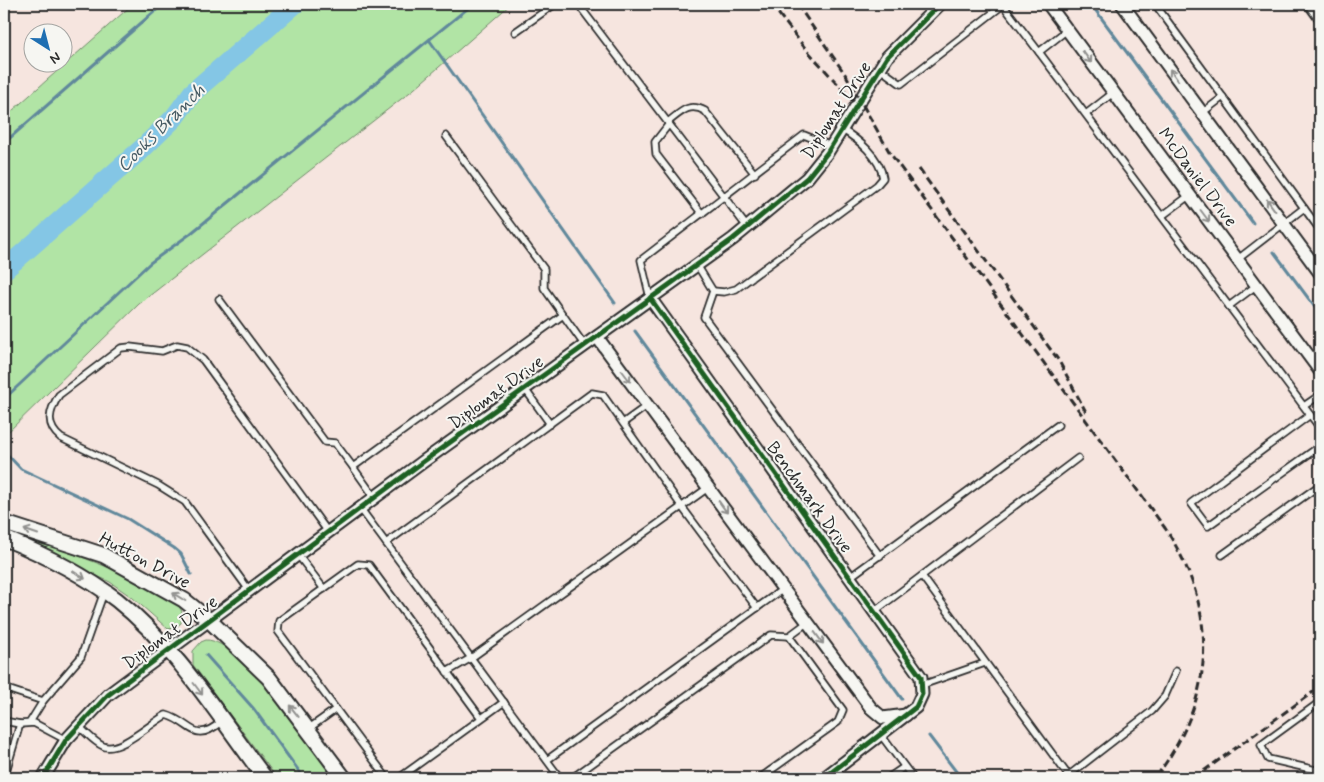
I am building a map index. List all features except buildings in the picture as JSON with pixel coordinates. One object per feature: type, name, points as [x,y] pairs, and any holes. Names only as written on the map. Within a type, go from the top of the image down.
[{"type":"street","name":"Diplomat Drive","points":[[43,778],[66,740],[108,695],[360,508],[697,264],[747,227],[807,178],[831,146],[887,56],[910,31],[940,4]]},
{"type":"street","name":"McDaniel Drive","points":[[1048,4],[1320,371]]},
{"type":"street","points":[[1122,4],[1320,273]]},
{"type":"street","name":"Benchmark Drive","points":[[650,298],[875,611],[921,677],[922,685]]},
{"type":"street","points":[[597,337],[871,708],[883,718],[908,714]]},
{"type":"street","name":"Hutton Drive","points":[[4,523],[103,555],[184,600],[209,620],[268,678],[344,778]]},
{"type":"street","points":[[4,538],[35,551],[76,573],[117,600],[168,651],[265,778]]},
{"type":"street","points":[[824,778],[916,707],[922,694],[922,685]]},
{"type":"lane","points":[[515,32],[555,4]]},
{"type":"lane","points":[[578,4],[747,227]]},
{"type":"lane","points":[[1155,4],[1320,230]]},
{"type":"lane","points":[[1306,4],[1320,22]]},
{"type":"lane","points":[[880,68],[901,84],[1003,5],[1320,428]]},
{"type":"lane","points":[[1039,52],[1067,30]]},
{"type":"lane","points":[[1086,114],[1113,93]]},
{"type":"lane","points":[[1202,113],[1223,97]]},
{"type":"lane","points":[[702,214],[656,154],[655,142],[668,123],[689,106],[698,107],[705,111],[755,174]]},
{"type":"lane","points":[[713,291],[724,292],[736,289],[877,186],[884,178],[882,170],[858,139],[841,128]]},
{"type":"lane","points":[[650,298],[641,260],[804,135],[831,146]]},
{"type":"lane","points":[[446,136],[544,269],[544,288],[585,346]]},
{"type":"lane","points":[[1162,216],[1190,195]]},
{"type":"lane","points":[[1238,259],[1304,208]]},
{"type":"lane","points":[[697,264],[713,291],[704,317],[880,556]]},
{"type":"lane","points":[[1229,306],[1257,285]]},
{"type":"lane","points":[[219,299],[326,442],[335,443],[374,498]]},
{"type":"lane","points":[[353,468],[563,315]]},
{"type":"lane","points":[[249,591],[196,514],[185,502],[158,485],[55,433],[50,426],[49,419],[53,404],[59,395],[120,348],[130,347],[162,351],[177,346],[187,347],[203,360],[328,532]]},
{"type":"lane","points":[[525,388],[550,424]]},
{"type":"lane","points":[[386,543],[592,393],[603,396],[757,608]]},
{"type":"lane","points":[[1304,406],[1320,395]]},
{"type":"lane","points":[[622,423],[648,405]]},
{"type":"lane","points":[[1310,415],[1191,503],[1208,526],[1320,446]]},
{"type":"lane","points":[[850,577],[1058,425]]},
{"type":"lane","points":[[875,611],[1078,458]]},
{"type":"lane","points":[[1222,555],[1320,485]]},
{"type":"lane","points":[[447,672],[471,658],[709,487]]},
{"type":"lane","points":[[360,508],[560,778]]},
{"type":"lane","points":[[298,555],[324,589]]},
{"type":"lane","points":[[387,778],[278,631],[279,621],[358,564],[369,565],[481,718]]},
{"type":"lane","points":[[922,576],[1069,777],[1152,711],[1165,696],[1176,670]]},
{"type":"lane","points":[[547,760],[783,589]]},
{"type":"lane","points":[[30,722],[43,701],[82,657],[104,592]]},
{"type":"lane","points":[[572,778],[771,635],[789,636],[808,622]]},
{"type":"lane","points":[[760,778],[838,722],[843,710],[789,636]]},
{"type":"lane","points":[[922,685],[985,663]]},
{"type":"lane","points":[[4,688],[43,701]]},
{"type":"lane","points":[[399,778],[504,702]]},
{"type":"lane","points":[[1320,702],[1261,745],[1268,759],[1320,771]]},
{"type":"lane","points":[[308,730],[336,709]]},
{"type":"lane","points":[[78,726],[104,747],[112,748],[122,745],[166,716],[173,717],[187,728],[197,732],[208,732],[222,721]]},
{"type":"lane","points":[[4,721],[20,724],[30,722],[48,728],[66,740]]},
{"type":"lane","points":[[4,778],[20,724]]},
{"type":"lane","points":[[881,735],[913,778]]},
{"type":"lane","points":[[888,778],[904,766]]},
{"type":"lane","points":[[770,770],[776,778]]},
{"type":"green space","points":[[133,4],[511,4],[414,89],[139,304],[4,436],[4,118],[56,72],[72,72],[72,58]]},
{"type":"green space","points":[[4,530],[72,553],[155,589],[173,601],[182,612],[181,623],[175,628],[168,629],[133,598],[110,582],[4,532]]},
{"type":"green space","points":[[206,640],[221,644],[238,657],[257,676],[295,721],[336,778],[277,778],[193,665],[193,651],[201,642]]},
{"type":"waterway","points":[[4,143],[163,4]]},
{"type":"waterway","name":"Cooks Branch","points":[[4,270],[144,147],[174,118],[193,92],[295,4]]},
{"type":"waterway","points":[[4,399],[150,263],[190,234],[473,4]]},
{"type":"waterway","points":[[1091,4],[1253,223]]},
{"type":"waterway","points":[[430,41],[615,303]]},
{"type":"waterway","points":[[1274,252],[1320,314]]},
{"type":"waterway","points":[[635,331],[902,699]]},
{"type":"waterway","points":[[4,451],[21,469],[128,519],[174,548],[181,554],[191,574]]},
{"type":"waterway","points":[[206,655],[253,708],[304,778]]},
{"type":"waterway","points":[[929,736],[961,778]]},
{"type":"railway","points":[[771,4],[805,48],[855,103]]},
{"type":"railway","points":[[797,4],[847,77],[890,153],[1165,528],[1183,560],[1195,591],[1202,623],[1204,654],[1199,686],[1190,717],[1175,748],[1155,778]]},
{"type":"railway","points":[[919,169],[1059,361],[1086,412]]},
{"type":"railway","points":[[1194,778],[1320,687]]},
{"type":"cycle path","points":[[43,778],[66,740],[108,695],[424,461],[733,239],[807,178],[827,153],[887,57],[940,4]]},
{"type":"cycle path","points":[[650,298],[921,677],[922,694],[916,707],[824,778]]}]
